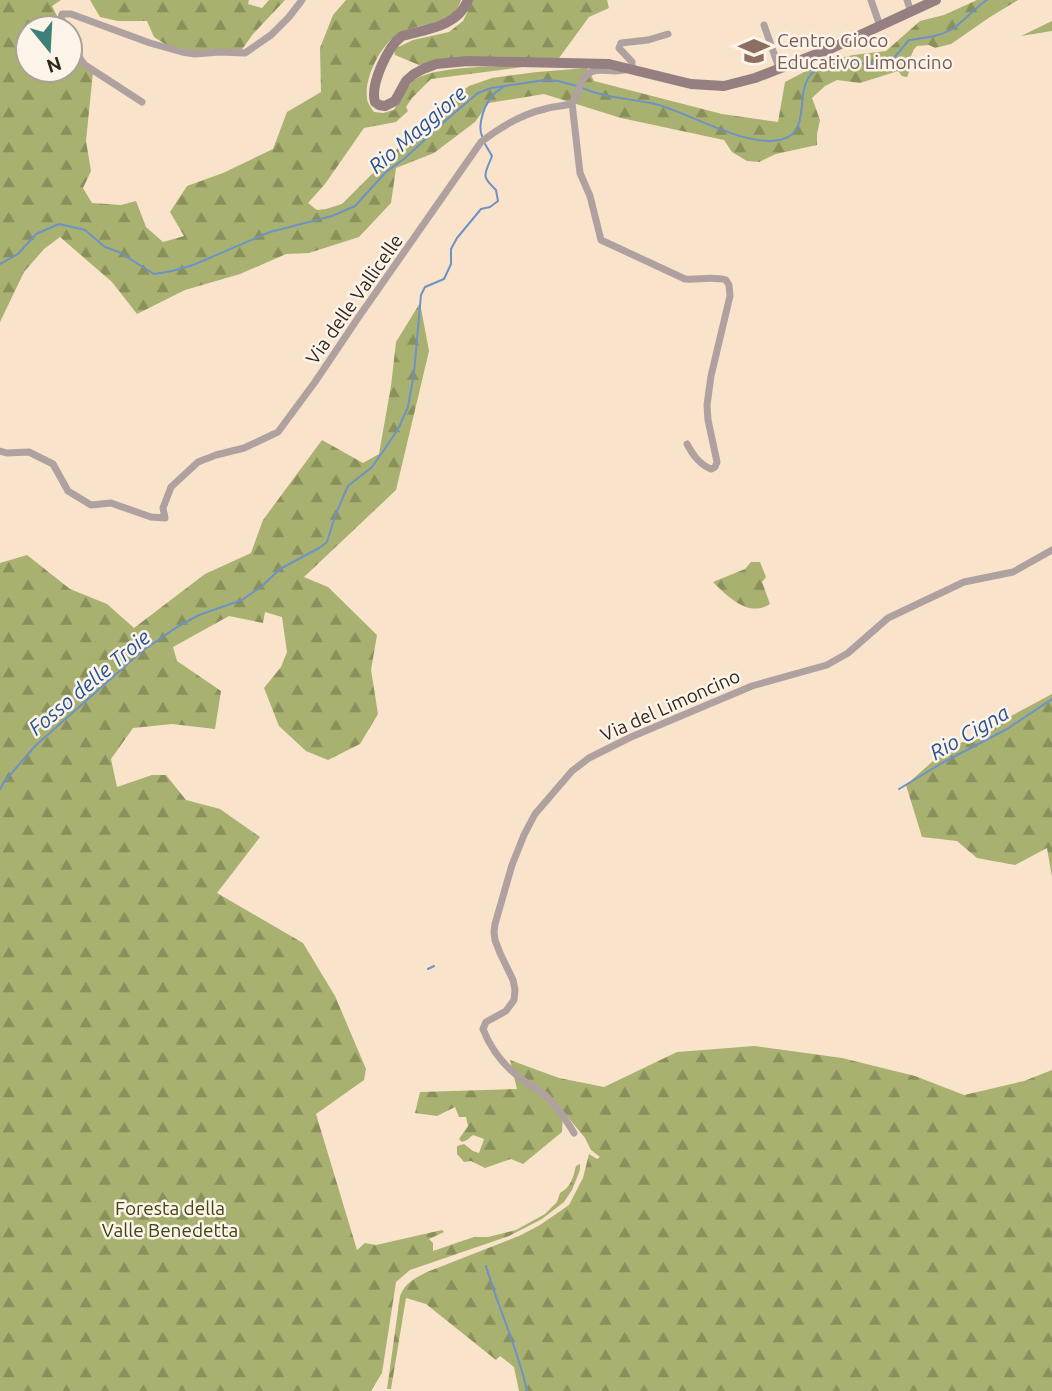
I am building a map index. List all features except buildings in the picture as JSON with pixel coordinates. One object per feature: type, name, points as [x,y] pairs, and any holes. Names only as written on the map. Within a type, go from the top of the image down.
[{"type":"main road","points":[[468,0],[452,21],[402,36],[397,40],[375,84],[375,102],[379,105],[395,101],[406,81],[423,68],[468,61],[599,63],[691,84],[733,84],[832,48],[936,0]]},
{"type":"street","points":[[84,20],[182,52],[245,53],[271,35],[302,0]]},
{"type":"street","points":[[871,0],[880,26]]},
{"type":"street","points":[[907,0],[911,12]]},
{"type":"street","points":[[764,25],[779,68]]},
{"type":"street","points":[[668,34],[648,40],[621,43],[619,48],[632,62],[630,69],[619,72],[592,71],[583,78],[574,100],[580,173],[590,195],[601,240],[685,279],[719,278],[726,280],[729,285],[730,296],[707,405],[717,462],[715,467],[706,467],[694,457],[687,444]]},
{"type":"street","points":[[84,64],[142,102]]},
{"type":"street","name":"Via delle Vallicelle","points":[[0,451],[29,452],[53,464],[68,491],[91,505],[111,503],[151,517],[165,518],[163,508],[171,487],[198,462],[244,448],[278,432],[481,142],[519,118],[546,108],[563,107],[574,100]]},
{"type":"street","name":"Via del Limoncino","points":[[574,1132],[545,1094],[525,1082],[507,1066],[488,1043],[483,1029],[486,1022],[506,1011],[514,1000],[513,980],[500,953],[494,932],[512,865],[523,835],[535,814],[572,771],[589,758],[631,737],[752,686],[827,665],[848,653],[888,618],[964,582],[1013,572],[1052,550]]},
{"type":"green space","points":[[0,0],[61,0],[52,6],[56,14],[14,14],[14,84],[84,84],[84,60],[93,72],[86,141],[91,171],[83,188],[92,203],[121,205],[136,201],[146,227],[163,242],[184,236],[170,212],[187,186],[223,173],[273,149],[287,112],[321,92],[320,48],[333,15],[346,0],[461,0],[457,8],[444,19],[401,32],[387,44],[368,80],[367,100],[374,112],[394,110],[409,85],[416,79],[439,71],[531,66],[431,79],[412,98],[406,107],[408,111],[396,122],[364,128],[325,184],[308,203],[317,210],[342,204],[436,110],[469,86],[492,78],[587,68],[594,81],[722,114],[778,122],[785,82],[821,63],[886,51],[920,21],[944,15],[977,0],[1018,0],[951,44],[935,48],[929,45],[917,46],[909,61],[907,77],[898,71],[860,83],[837,80],[825,86],[812,98],[820,120],[817,145],[776,154],[759,162],[747,161],[732,152],[724,140],[621,118],[544,94],[489,103],[475,122],[434,153],[396,168],[391,203],[359,237],[309,253],[286,254],[240,274],[185,290],[137,314],[112,282],[60,237],[44,249],[24,272],[0,322]]},
{"type":"green space","points":[[90,0],[249,0],[248,4],[262,8],[269,0],[285,0],[253,34],[238,55],[176,51],[154,37],[147,21],[118,21],[100,17]]},
{"type":"green space","points":[[473,0],[607,0],[609,8],[589,17],[559,58],[460,59],[419,65],[395,55],[394,49],[413,40],[449,32],[463,21]]},
{"type":"green space","points":[[1052,21],[1052,31],[1021,36]]},
{"type":"green space","name":"Foresta della Valle Benedetta","points":[[420,303],[429,351],[396,490],[304,577],[328,587],[377,635],[371,670],[378,714],[360,744],[328,760],[306,751],[279,726],[264,688],[281,667],[287,652],[282,617],[265,612],[263,623],[229,616],[173,647],[177,661],[221,691],[215,729],[172,724],[133,728],[111,759],[117,787],[152,775],[166,775],[186,800],[220,809],[260,837],[217,893],[303,943],[335,996],[366,1069],[364,1080],[316,1114],[357,1250],[365,1243],[376,1245],[442,1230],[444,1232],[429,1239],[433,1243],[433,1251],[474,1237],[488,1237],[516,1230],[545,1214],[569,1185],[576,1166],[580,1164],[580,1170],[564,1202],[542,1219],[509,1236],[410,1270],[396,1282],[382,1373],[371,1391],[0,1391],[0,563],[27,555],[70,589],[107,604],[134,628],[205,574],[251,553],[263,520],[322,440],[363,463],[379,454],[396,342]]},
{"type":"green space","points":[[751,562],[760,562],[766,577],[762,582],[770,604],[762,608],[754,609],[739,604],[713,582],[745,569]]},
{"type":"green space","points":[[1052,694],[1052,877],[1047,848],[1015,865],[977,858],[957,841],[922,837],[906,785],[942,753]]},
{"type":"green space","points":[[754,1046],[842,1058],[915,1076],[964,1095],[1024,1081],[1052,1070],[1052,1391],[519,1391],[514,1367],[500,1356],[496,1360],[426,1304],[406,1298],[391,1389],[387,1389],[400,1296],[408,1284],[427,1272],[540,1225],[569,1205],[583,1178],[589,1154],[597,1159],[600,1157],[591,1150],[585,1138],[563,1111],[562,1132],[523,1164],[511,1159],[485,1168],[471,1161],[464,1162],[457,1154],[457,1146],[464,1144],[479,1153],[484,1139],[473,1135],[462,1142],[459,1139],[468,1126],[466,1117],[459,1117],[455,1107],[437,1116],[415,1113],[420,1092],[517,1089],[510,1060],[559,1078],[604,1087],[677,1052]]},
{"type":"waterway","name":"Rio Maggiore","points":[[582,88],[669,108],[740,136],[774,141],[788,137],[795,131],[799,123],[806,82],[811,74],[820,68],[845,63],[889,64],[909,40],[947,32],[987,0]]},
{"type":"waterway","name":"Rio Maggiore","points":[[0,264],[18,254],[36,234],[59,224],[85,230],[105,247],[119,252],[154,274],[193,265],[270,232],[332,216],[355,206],[386,172],[478,93],[491,88],[545,80],[577,86]]},
{"type":"waterway","name":"Fosso delle Troie","points":[[482,136],[480,126],[485,109],[493,95],[503,87]]},
{"type":"waterway","name":"Fosso delle Troie","points":[[0,789],[35,746],[141,652],[199,615],[242,600],[280,569],[327,542],[348,486],[372,467],[398,429],[408,407],[421,295],[425,287],[444,279],[451,264],[451,249],[457,238],[481,209],[498,201],[496,190],[485,174],[492,156],[485,144]]},
{"type":"waterway","name":"Rio Cigna","points":[[899,789],[1007,729],[1052,699]]},
{"type":"waterway","name":"Rio Cigna","points":[[428,969],[434,966]]},
{"type":"waterway","points":[[486,1266],[527,1391]]},
{"type":"place","name":"Centro Gioco Educativo Limoncino","points":[[754,51]]}]
